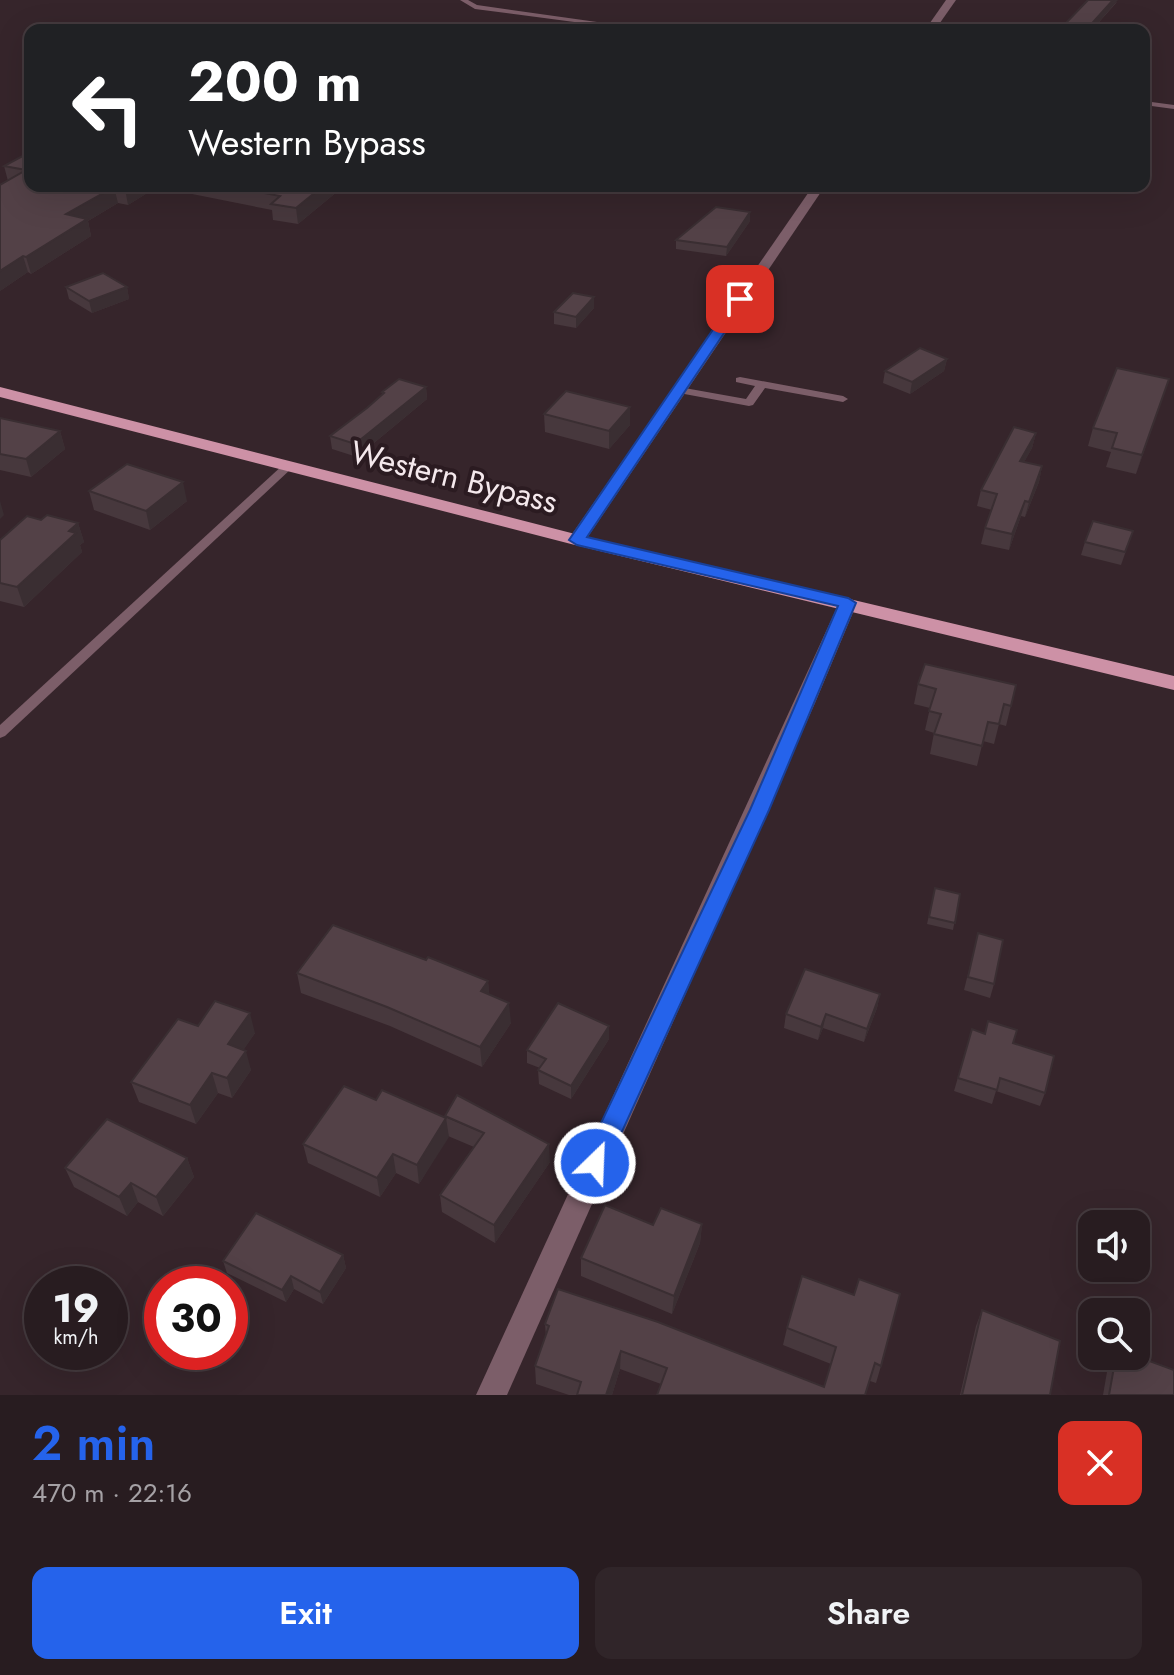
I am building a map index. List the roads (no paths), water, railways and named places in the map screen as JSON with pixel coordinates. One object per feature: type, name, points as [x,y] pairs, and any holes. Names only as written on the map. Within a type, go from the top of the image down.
[{"type":"main road","name":"Western Bypass","points":[[0,392],[577,540],[1174,683]]},
{"type":"street","points":[[934,24],[951,0]]},
{"type":"street","points":[[577,540],[815,192]]},
{"type":"street","points":[[491,1395],[621,1106],[760,810],[848,603]]},
{"type":"lane","points":[[463,0],[475,7],[605,24]]},
{"type":"lane","points":[[1150,97],[1174,100]]},
{"type":"lane","points":[[1150,104],[1174,107]]},
{"type":"lane","points":[[740,380],[843,399]]},
{"type":"lane","points":[[679,390],[749,403],[762,384]]},
{"type":"lane","points":[[0,733],[288,466]]}]
